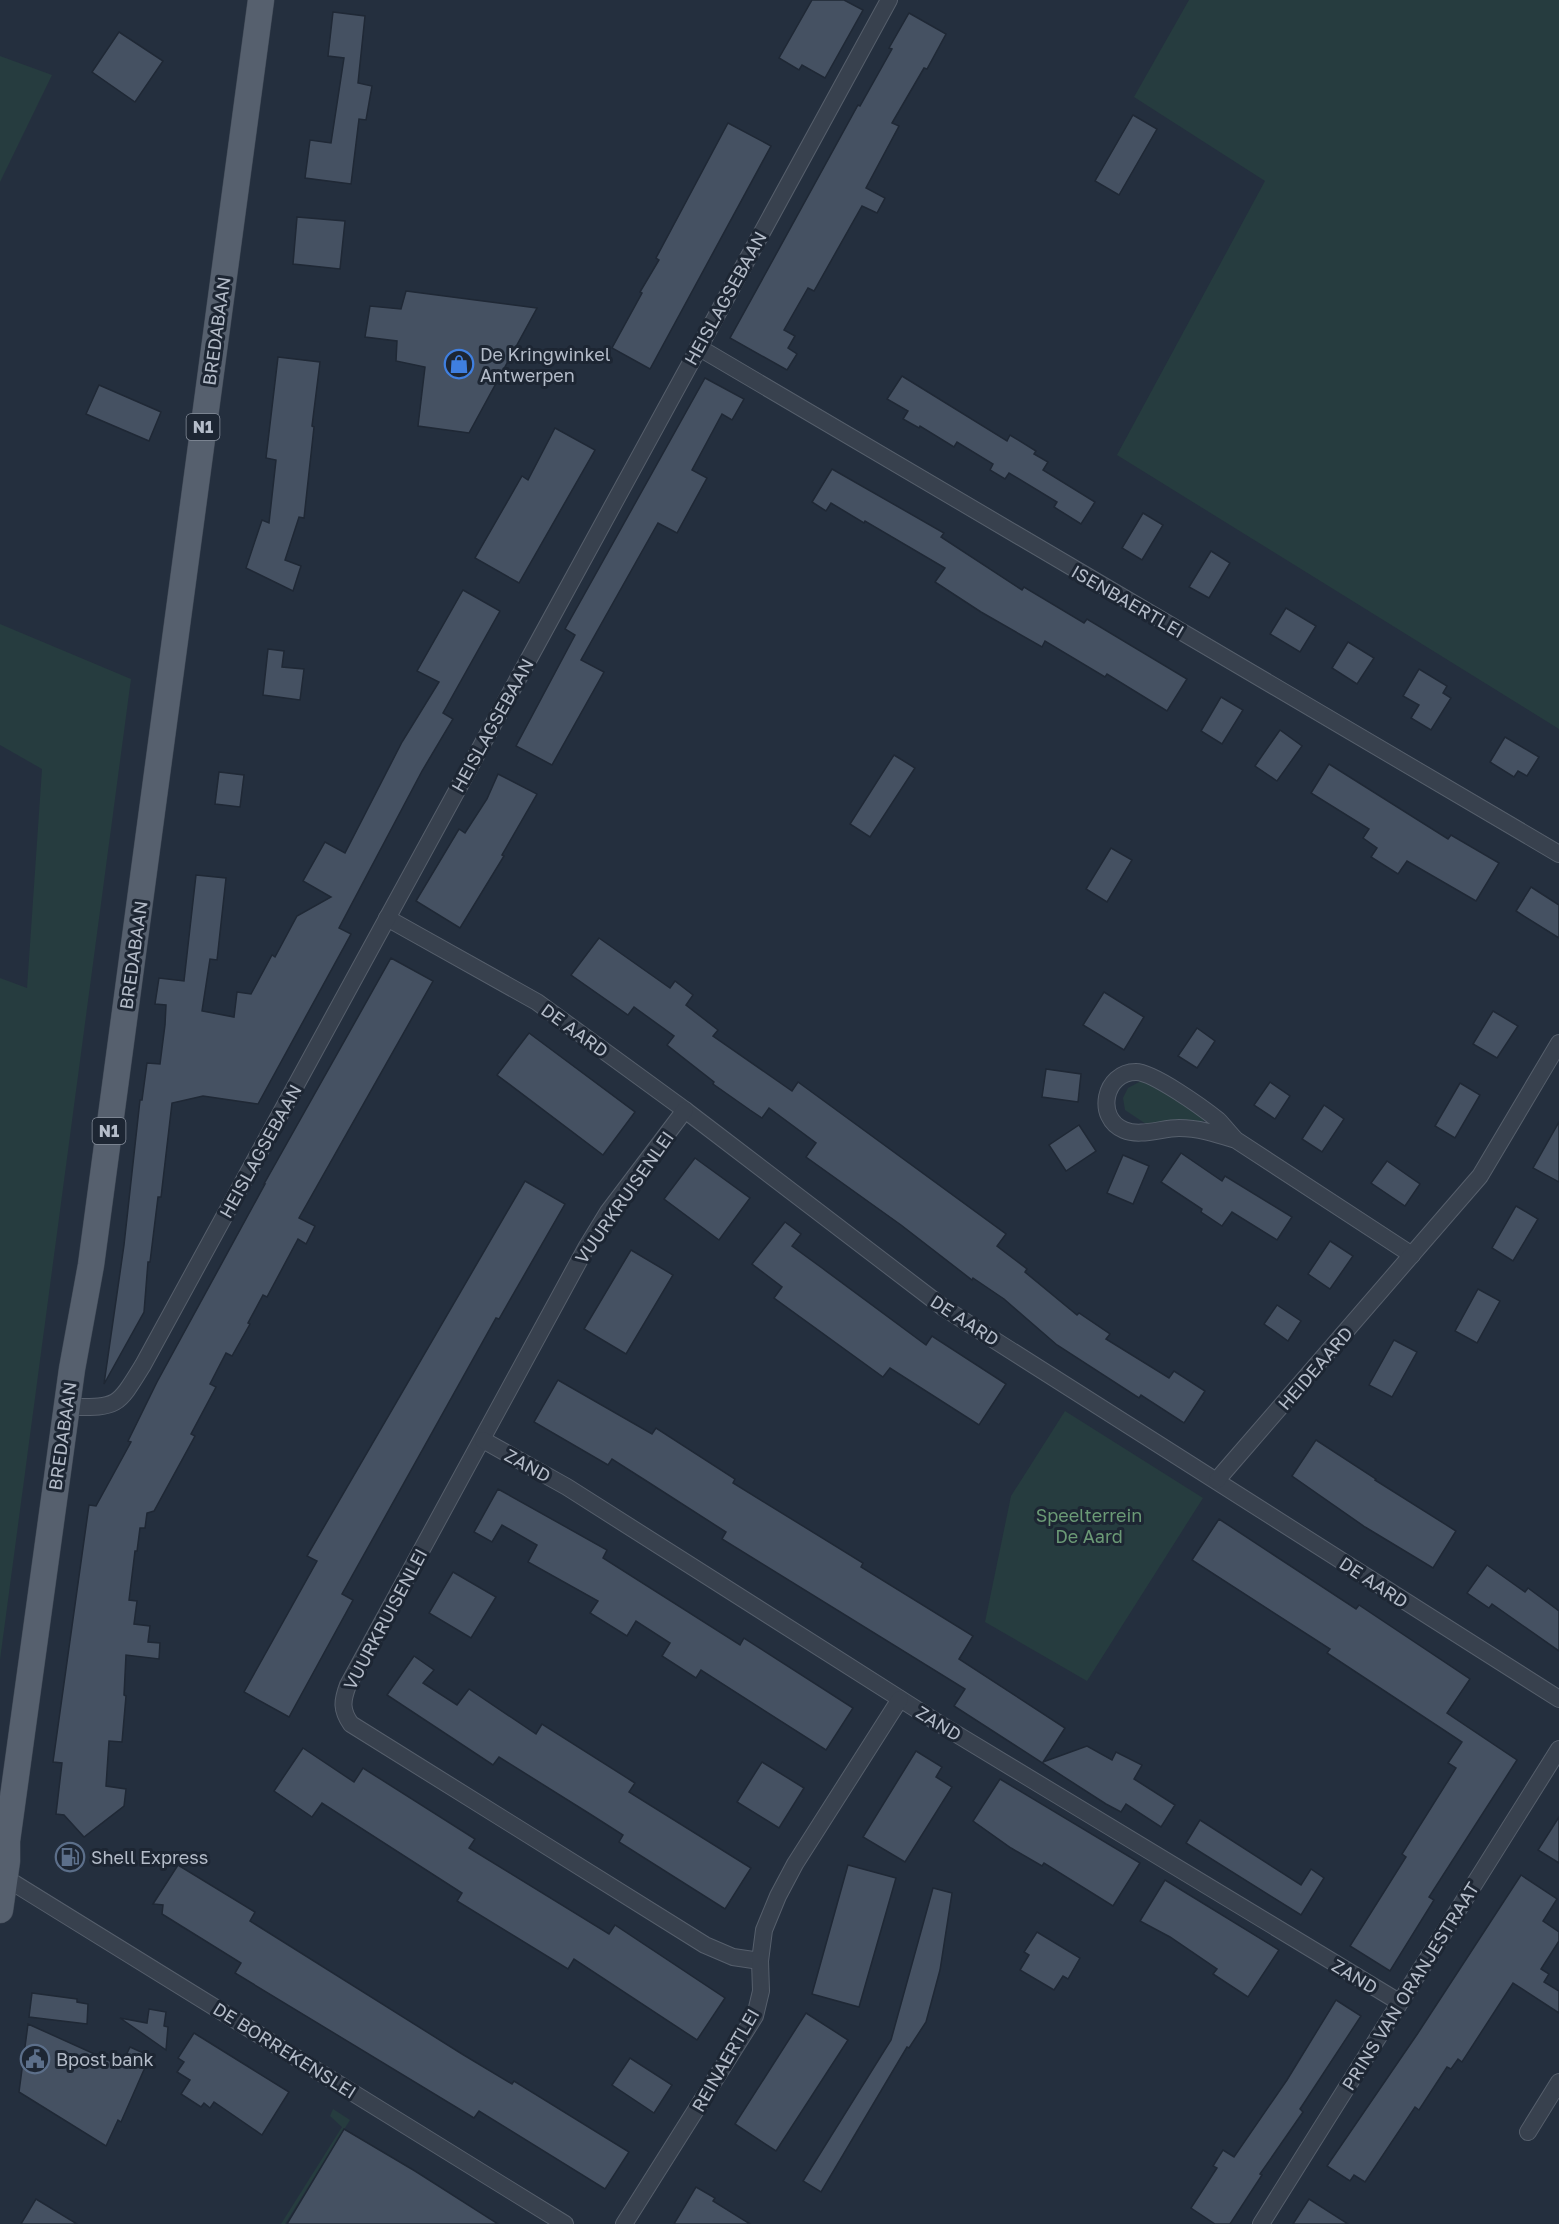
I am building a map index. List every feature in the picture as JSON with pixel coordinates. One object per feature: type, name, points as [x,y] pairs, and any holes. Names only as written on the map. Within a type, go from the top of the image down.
[{"type":"main road","name":"BREDABAAN","points":[[0,1910],[66,1407],[92,1265],[261,0]]},
{"type":"street","name":"HEISLAGSEBAAN","points":[[66,1407],[105,1407],[116,1403],[125,1394],[889,0]]},
{"type":"street","name":"ISENBAERTLEI","points":[[698,347],[1559,854]]},
{"type":"street","name":"DE AARD","points":[[387,918],[537,1002],[685,1110],[944,1308],[1559,1700]]},
{"type":"street","name":"HEIDEAARD","points":[[1217,1480],[1480,1176],[1559,1043]]},
{"type":"street","points":[[1236,1140],[1193,1128],[1164,1128],[1135,1133],[1124,1130],[1110,1117],[1107,1107],[1107,1091],[1125,1073],[1144,1072],[1203,1109],[1236,1140],[1412,1255]]},
{"type":"street","name":"VUURKRUISENLEI","points":[[685,1110],[608,1212],[586,1248],[348,1686],[342,1702],[345,1716],[351,1724],[705,1945],[733,1957],[760,1961]]},
{"type":"street","name":"ZAND","points":[[483,1440],[567,1487],[900,1699],[1399,2002]]},
{"type":"street","name":"REINAERTLEI","points":[[624,2224],[754,2016],[761,1991],[760,1961],[764,1930],[778,1896],[795,1864],[900,1699]]},
{"type":"street","name":"PRINS VAN ORANJESTRAAT","points":[[1261,2224],[1559,1749]]},
{"type":"street","name":"DE BORREKENSLEI","points":[[4,1877],[565,2224]]},
{"type":"street","points":[[1528,2133],[1559,2082]]},
{"type":"green space","points":[[1189,0],[1559,0],[1559,729],[1117,455],[1265,181],[1134,97]]},
{"type":"green space","points":[[0,56],[52,75],[0,182]]},
{"type":"green space","points":[[0,624],[131,679],[0,1660],[0,978],[27,988],[42,769],[0,745]]},
{"type":"green space","points":[[1143,1080],[1205,1117],[1205,1120],[1199,1123],[1146,1124],[1125,1110],[1123,1098],[1128,1088]]},
{"type":"green space","name":"Speelterrein De Aard","points":[[1065,1411],[1203,1498],[1087,1681],[985,1622],[1011,1496]]},
{"type":"green space","points":[[333,2109],[350,2120],[285,2224],[281,2224],[342,2127],[330,2116]]},
{"type":"building","points":[[812,0],[844,0],[863,10],[825,78],[802,65],[799,70],[779,58]]},
{"type":"building","points":[[333,12],[365,16],[358,83],[372,86],[366,120],[359,119],[351,184],[305,178],[310,140],[331,143],[344,58],[328,56]]},
{"type":"building","points":[[909,13],[946,34],[927,69],[924,68],[892,123],[899,126],[866,188],[885,198],[877,213],[862,206],[814,291],[808,288],[784,330],[795,336],[788,348],[797,354],[787,370],[730,338],[858,105],[860,106],[892,49],[889,48]]},
{"type":"building","points":[[119,32],[163,61],[135,102],[92,72]]},
{"type":"building","points":[[1133,115],[1157,129],[1119,195],[1095,181]]},
{"type":"building","points":[[728,123],[771,146],[650,369],[612,348],[659,260],[656,258]]},
{"type":"building","points":[[297,217],[345,221],[340,269],[293,264]]},
{"type":"building","name":"De Kringwinkel Antwerpen","points":[[406,291],[537,308],[469,433],[418,426],[425,367],[396,361],[397,341],[365,337],[370,306],[401,309]]},
{"type":"building","points":[[278,357],[320,362],[304,518],[299,517],[285,560],[301,566],[293,591],[246,568],[262,520],[269,523],[276,460],[266,458]]},
{"type":"building","points":[[902,376],[1007,441],[1010,435],[1036,451],[1034,454],[1048,462],[1043,470],[1095,502],[1081,524],[1054,507],[1057,502],[1009,473],[1005,479],[990,470],[993,464],[957,442],[954,447],[920,426],[919,428],[903,419],[908,411],[887,399]]},
{"type":"building","points":[[705,378],[744,399],[732,420],[722,414],[692,470],[707,478],[677,533],[658,523],[581,660],[604,672],[552,765],[516,746],[575,635],[565,629]]},
{"type":"building","points":[[99,385],[161,412],[149,441],[86,414]]},
{"type":"building","points":[[555,428],[595,450],[519,583],[475,558],[522,476],[528,480]]},
{"type":"building","points":[[832,469],[944,533],[941,537],[1022,590],[1024,587],[1084,623],[1087,619],[1187,679],[1167,711],[1107,674],[1105,677],[1045,641],[1042,647],[981,612],[935,582],[945,568],[831,503],[826,511],[812,502]]},
{"type":"building","points":[[1143,513],[1163,525],[1142,560],[1122,548]]},
{"type":"building","points":[[1211,551],[1230,563],[1209,598],[1189,587]]},
{"type":"building","points":[[463,590],[500,611],[443,713],[453,719],[422,771],[339,928],[351,934],[258,1104],[203,1096],[172,1103],[161,1197],[158,1197],[150,1262],[148,1262],[144,1312],[104,1384],[124,1245],[140,1100],[142,1100],[147,1063],[160,1064],[166,1005],[155,1004],[159,978],[184,981],[196,875],[226,878],[217,960],[210,959],[202,1011],[234,1017],[237,992],[251,994],[272,955],[275,957],[297,916],[331,897],[303,881],[325,842],[345,853],[402,742],[439,682],[417,671]]},
{"type":"building","points":[[1286,608],[1316,626],[1300,652],[1270,634]]},
{"type":"building","points":[[1348,642],[1374,658],[1357,684],[1332,668]]},
{"type":"building","points":[[268,649],[284,651],[282,667],[304,669],[300,700],[263,695]]},
{"type":"building","points":[[1419,669],[1447,686],[1443,693],[1451,698],[1431,730],[1411,718],[1419,705],[1403,696]]},
{"type":"building","points":[[1221,697],[1243,710],[1222,744],[1201,731]]},
{"type":"building","points":[[1280,730],[1302,746],[1277,781],[1255,766]]},
{"type":"building","points":[[1505,737],[1539,757],[1527,776],[1518,771],[1514,777],[1490,762]]},
{"type":"building","points":[[894,755],[915,768],[870,837],[850,824]]},
{"type":"building","points":[[1329,764],[1448,839],[1451,835],[1499,863],[1476,901],[1407,861],[1398,874],[1371,857],[1377,848],[1363,838],[1369,829],[1311,793]]},
{"type":"building","points":[[219,772],[244,775],[240,807],[215,804]]},
{"type":"building","points":[[498,774],[537,794],[502,855],[504,856],[460,928],[416,901],[459,829],[465,833],[487,799]]},
{"type":"building","points":[[1111,848],[1132,860],[1107,902],[1086,889]]},
{"type":"building","points":[[1531,887],[1559,905],[1559,938],[1516,911]]},
{"type":"building","points":[[599,938],[670,988],[675,981],[693,995],[686,1005],[718,1030],[713,1036],[792,1091],[798,1082],[1006,1234],[997,1246],[1027,1269],[1025,1272],[1077,1315],[1079,1313],[1110,1334],[1106,1339],[1169,1378],[1174,1371],[1205,1391],[1184,1423],[1141,1395],[1139,1398],[1057,1345],[1004,1299],[973,1278],[972,1280],[901,1225],[806,1157],[816,1143],[769,1108],[762,1118],[750,1110],[713,1084],[714,1082],[667,1045],[674,1036],[634,1007],[628,1015],[571,975]]},
{"type":"building","points":[[391,958],[433,981],[299,1218],[315,1226],[306,1244],[298,1239],[267,1297],[263,1295],[232,1356],[226,1353],[210,1384],[216,1387],[191,1434],[195,1436],[154,1511],[147,1513],[145,1528],[140,1528],[129,1600],[137,1601],[134,1624],[150,1626],[148,1642],[160,1643],[159,1659],[126,1655],[124,1695],[126,1696],[122,1742],[109,1741],[106,1786],[126,1789],[124,1806],[84,1837],[64,1815],[56,1814],[62,1763],[53,1762],[89,1505],[96,1506],[131,1442],[128,1441],[157,1382],[264,1184]]},
{"type":"building","points":[[1104,992],[1144,1017],[1124,1050],[1083,1025]]},
{"type":"building","points":[[1493,1011],[1518,1026],[1497,1058],[1473,1044]]},
{"type":"building","points":[[1197,1028],[1215,1041],[1197,1068],[1178,1056]]},
{"type":"building","points":[[529,1033],[635,1112],[603,1155],[497,1075]]},
{"type":"building","points":[[1046,1069],[1081,1074],[1078,1102],[1042,1097]]},
{"type":"building","points":[[1270,1082],[1290,1096],[1275,1119],[1254,1105]]},
{"type":"building","points":[[1460,1083],[1480,1095],[1455,1138],[1435,1126]]},
{"type":"building","points":[[1324,1105],[1344,1119],[1322,1152],[1302,1139]]},
{"type":"building","points":[[1559,1122],[1559,1182],[1533,1168]]},
{"type":"building","points":[[1079,1125],[1096,1151],[1066,1171],[1049,1145]]},
{"type":"building","points":[[1181,1153],[1222,1181],[1225,1176],[1292,1217],[1277,1240],[1232,1212],[1222,1226],[1201,1212],[1202,1209],[1161,1182]]},
{"type":"building","points":[[1123,1155],[1149,1166],[1133,1204],[1107,1193]]},
{"type":"building","points":[[695,1158],[750,1198],[719,1240],[664,1199]]},
{"type":"building","points":[[1387,1161],[1420,1184],[1405,1206],[1371,1183]]},
{"type":"building","points":[[525,1181],[565,1204],[499,1319],[496,1318],[342,1594],[353,1600],[289,1717],[244,1692],[317,1561],[307,1556]]},
{"type":"building","points":[[1516,1206],[1538,1219],[1513,1261],[1492,1248]]},
{"type":"building","points":[[785,1222],[801,1234],[792,1246],[926,1345],[932,1336],[1006,1384],[979,1425],[890,1368],[883,1377],[774,1298],[782,1287],[752,1264]]},
{"type":"building","points":[[1330,1241],[1353,1256],[1330,1289],[1308,1274]]},
{"type":"building","points":[[631,1250],[673,1275],[626,1354],[584,1329]]},
{"type":"building","points":[[1478,1289],[1500,1301],[1477,1343],[1455,1331]]},
{"type":"building","points":[[1277,1305],[1301,1321],[1288,1341],[1264,1324]]},
{"type":"building","points":[[1394,1340],[1417,1352],[1392,1397],[1369,1385]]},
{"type":"building","points":[[558,1380],[652,1434],[656,1428],[735,1479],[733,1483],[863,1563],[861,1567],[973,1636],[959,1659],[1065,1728],[1043,1762],[1087,1746],[1112,1760],[1116,1752],[1142,1765],[1134,1779],[1175,1805],[1161,1827],[1126,1804],[1121,1812],[1106,1804],[954,1706],[965,1689],[722,1539],[726,1532],[612,1459],[608,1465],[534,1422]]},
{"type":"building","points":[[1316,1440],[1456,1531],[1433,1568],[1365,1527],[1292,1476]]},
{"type":"building","points":[[498,1489],[607,1550],[603,1558],[740,1645],[744,1638],[853,1708],[826,1750],[701,1670],[696,1678],[662,1656],[670,1643],[636,1621],[627,1636],[590,1613],[598,1601],[528,1562],[537,1545],[502,1525],[492,1542],[474,1532]]},
{"type":"building","points":[[1219,1519],[1356,1609],[1359,1605],[1470,1679],[1447,1713],[1517,1760],[1429,1897],[1434,1900],[1390,1971],[1350,1946],[1406,1857],[1402,1854],[1456,1768],[1448,1763],[1462,1742],[1327,1653],[1330,1649],[1192,1560]]},
{"type":"building","points":[[1487,1565],[1525,1592],[1528,1588],[1559,1611],[1559,1651],[1492,1604],[1489,1608],[1467,1593]]},
{"type":"building","points":[[453,1572],[496,1597],[471,1638],[429,1613]]},
{"type":"building","points":[[414,1656],[434,1670],[423,1683],[457,1705],[469,1689],[536,1734],[542,1724],[635,1783],[629,1792],[751,1868],[725,1909],[619,1842],[623,1835],[590,1814],[499,1757],[493,1765],[387,1695]]},
{"type":"building","points":[[303,1748],[354,1782],[363,1768],[475,1839],[469,1848],[609,1934],[615,1925],[725,1998],[697,2040],[574,1959],[568,1969],[457,1901],[462,1893],[322,1803],[312,1817],[274,1791]]},
{"type":"building","points":[[916,1751],[942,1767],[936,1777],[952,1787],[905,1862],[863,1837]]},
{"type":"building","points":[[762,1762],[804,1788],[779,1828],[737,1802]]},
{"type":"building","points":[[1000,1779],[1140,1863],[1113,1906],[1044,1863],[1042,1866],[1011,1848],[973,1821]]},
{"type":"building","points":[[1559,1817],[1559,1863],[1538,1850]]},
{"type":"building","points":[[1200,1820],[1301,1885],[1311,1869],[1324,1878],[1301,1915],[1186,1843]]},
{"type":"building","points":[[178,1865],[255,1912],[250,1921],[462,2054],[512,2084],[514,2081],[629,2152],[605,2189],[479,2111],[474,2118],[235,1973],[241,1963],[162,1914],[163,1905],[153,1904]]},
{"type":"building","points":[[848,1865],[896,1878],[859,2007],[812,1994]]},
{"type":"building","points":[[1521,1875],[1557,1899],[1543,1921],[1559,1932],[1559,1941],[1541,1969],[1549,1974],[1544,1982],[1559,1991],[1559,2013],[1513,1983],[1462,2062],[1458,2059],[1451,2069],[1447,2067],[1419,2110],[1415,2107],[1365,2182],[1354,2175],[1350,2181],[1327,2166],[1418,2033]]},
{"type":"building","points":[[1165,1880],[1279,1950],[1248,1997],[1213,1974],[1217,1969],[1170,1937],[1140,1921]]},
{"type":"building","points":[[933,1888],[952,1893],[940,1970],[926,2022],[909,2048],[907,2047],[821,2192],[803,2181],[891,2040]]},
{"type":"building","points":[[1037,1932],[1080,1958],[1068,1979],[1063,1976],[1054,1990],[1020,1970],[1029,1955],[1024,1952]]},
{"type":"building","points":[[32,1993],[77,1999],[77,2002],[88,2004],[87,2024],[29,2017]]},
{"type":"building","points":[[1336,2000],[1361,2016],[1300,2109],[1303,2112],[1260,2174],[1262,2175],[1230,2224],[1215,2224],[1191,2208],[1217,2168],[1213,2166],[1223,2150],[1234,2157],[1287,2080]]},
{"type":"building","points":[[149,2009],[166,2012],[164,2026],[168,2027],[166,2050],[120,2018],[147,2023]]},
{"type":"building","points":[[806,2013],[848,2040],[776,2151],[735,2124]]},
{"type":"building","points":[[28,2024],[121,2066],[130,2047],[150,2056],[121,2122],[118,2120],[106,2146],[19,2092]]},
{"type":"building","points":[[194,2033],[289,2092],[262,2135],[214,2102],[210,2108],[204,2103],[201,2107],[181,2094],[190,2080],[177,2072],[184,2062],[178,2058]]},
{"type":"building","points":[[630,2058],[672,2085],[654,2113],[612,2085]]},
{"type":"building","points":[[344,2129],[415,2171],[498,2224],[287,2224]]},
{"type":"building","points":[[696,2187],[715,2198],[713,2201],[750,2224],[674,2224]]},
{"type":"building","points":[[36,2199],[77,2224],[21,2224]]},
{"type":"building","points":[[1309,2199],[1348,2224],[1293,2224]]},
{"type":"place","name":"De Kringwinkel Antwerpen","points":[[459,364]]},
{"type":"place","name":"Shell Express","points":[[70,1857]]},
{"type":"place","name":"Bpost bank","points":[[35,2059]]}]
